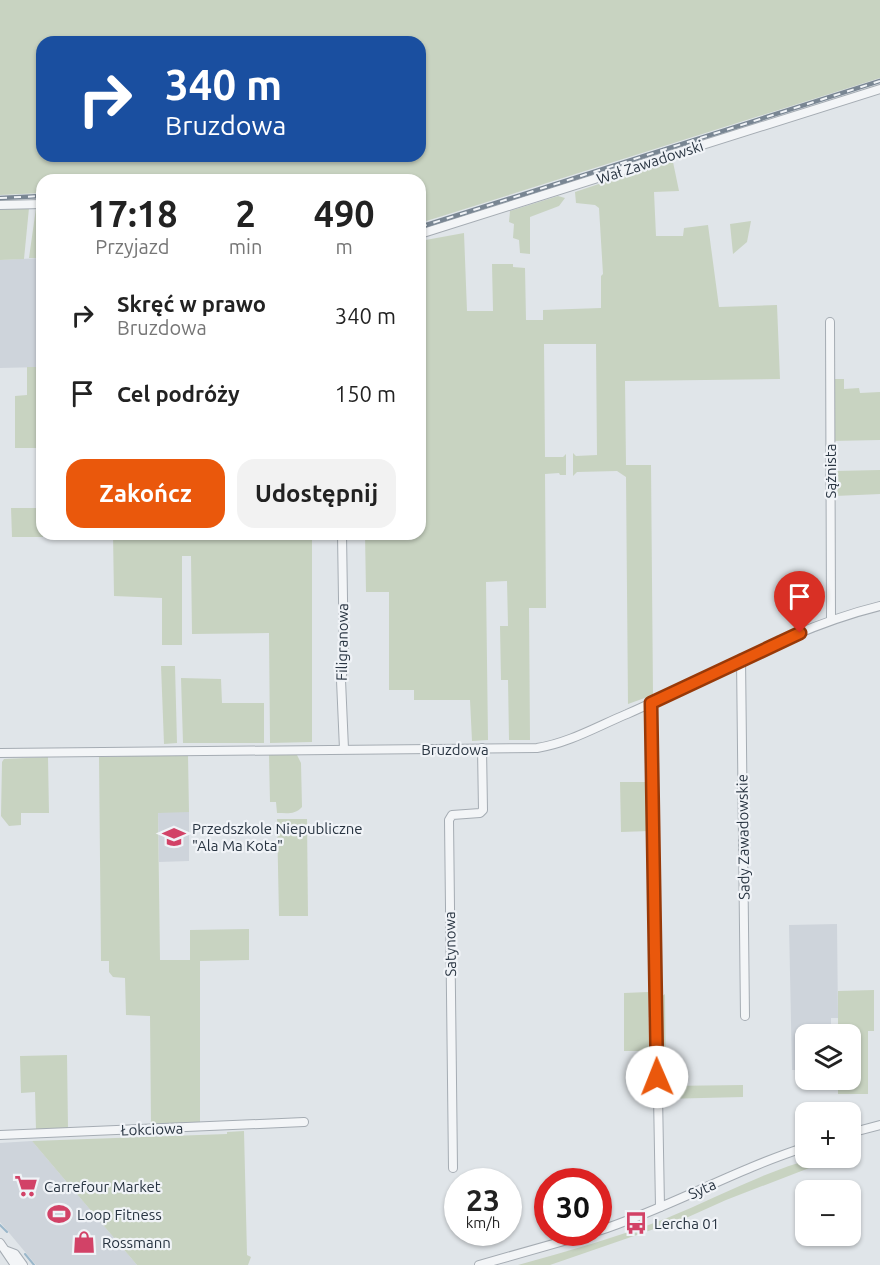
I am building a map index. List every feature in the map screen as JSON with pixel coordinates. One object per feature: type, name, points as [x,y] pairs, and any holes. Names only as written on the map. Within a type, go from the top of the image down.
[{"type":"street","name":"Wał Zawadowski","points":[[426,232],[880,89]]},
{"type":"street","points":[[0,205],[36,204]]},
{"type":"street","name":"Sążnista","points":[[830,322],[831,619]]},
{"type":"street","name":"Filigranowa","points":[[342,540],[344,664],[341,680],[344,749]]},
{"type":"street","name":"Bruzdowa","points":[[0,753],[547,747],[573,738],[651,703],[741,658],[831,619],[880,606]]},
{"type":"street","name":"Sady Zawadowskie","points":[[741,658],[745,1016]]},
{"type":"street","points":[[651,703],[660,1207]]},
{"type":"street","name":"Satynowa","points":[[453,1168],[448,820],[452,814],[480,813],[483,810],[482,748]]},
{"type":"street","name":"Łokciowa","points":[[0,1135],[304,1122]]},
{"type":"street","points":[[861,1130],[880,1125]]},
{"type":"street","name":"Syta","points":[[612,1226],[795,1151]]},
{"type":"street","points":[[0,1243],[15,1265]]},
{"type":"street","points":[[479,1265],[546,1246]]},
{"type":"street","points":[[7,1251],[15,1254],[23,1265]]},
{"type":"shaded area","points":[[36,258],[36,367],[0,368],[0,260]]},
{"type":"shaded area","name":"Przedszkole Niepubliczne \"Ala Ma Kota\"","points":[[158,812],[189,812],[189,861],[159,862]]},
{"type":"shaded area","points":[[837,924],[838,1018],[831,1018],[831,1024],[795,1024],[795,1070],[792,1070],[789,925]]},
{"type":"shaded area","points":[[32,1141],[137,1265],[36,1265],[0,1222],[0,1143]]},
{"type":"green space","points":[[0,0],[880,0],[880,78],[426,221],[426,174],[36,174],[36,193],[0,195]]},
{"type":"green space","points":[[673,162],[679,191],[654,192],[656,236],[683,236],[684,228],[708,225],[719,307],[777,305],[780,379],[625,381],[626,465],[651,465],[653,695],[628,704],[626,477],[617,471],[577,472],[573,476],[573,453],[576,456],[597,455],[596,344],[544,344],[545,457],[563,457],[566,454],[566,475],[545,474],[546,608],[529,608],[530,740],[509,740],[508,680],[501,680],[500,626],[508,626],[507,581],[486,582],[488,740],[472,741],[470,700],[414,700],[414,690],[389,690],[389,592],[366,592],[365,540],[426,540],[426,240],[464,233],[467,311],[493,311],[492,264],[513,264],[513,267],[525,268],[526,320],[543,320],[543,310],[601,308],[601,276],[603,274],[599,208],[595,205],[576,203],[575,192],[661,163]]},
{"type":"green space","points":[[558,196],[565,198],[559,206],[530,217],[530,254],[520,253],[519,240],[513,238],[514,224],[509,222],[510,211]]},
{"type":"green space","points":[[29,208],[24,259],[0,260],[0,209]]},
{"type":"green space","points":[[36,208],[36,258],[29,258]]},
{"type":"green space","points":[[751,221],[747,242],[733,254],[730,224]]},
{"type":"green space","points":[[27,367],[36,367],[36,448],[15,448],[15,396],[27,395]]},
{"type":"green space","points":[[832,379],[844,379],[844,389],[859,388],[860,393],[880,392],[880,440],[831,441]]},
{"type":"green space","points":[[880,470],[880,494],[835,496],[835,471]]},
{"type":"green space","points":[[11,508],[36,508],[36,537],[12,537]]},
{"type":"green space","points":[[113,540],[312,540],[312,742],[270,743],[269,633],[192,634],[191,556],[182,556],[182,645],[162,645],[162,598],[114,596]]},
{"type":"green space","points":[[161,666],[175,666],[177,743],[164,744]]},
{"type":"green space","points":[[181,678],[221,679],[222,703],[264,703],[264,743],[183,743]]},
{"type":"green space","points":[[296,753],[301,763],[302,807],[294,812],[277,813],[276,802],[270,802],[269,755]]},
{"type":"green space","points":[[188,755],[189,812],[158,813],[160,960],[190,960],[190,930],[249,929],[249,960],[200,961],[200,1123],[151,1126],[150,1016],[126,1015],[125,978],[113,977],[109,972],[109,961],[101,961],[99,757]]},
{"type":"green space","points":[[48,757],[49,813],[21,813],[21,825],[9,826],[1,816],[2,762],[4,759]]},
{"type":"green space","points":[[620,782],[649,782],[650,831],[621,832]]},
{"type":"green space","points":[[277,819],[307,819],[308,916],[279,916]]},
{"type":"green space","points":[[874,990],[874,1031],[868,1031],[868,1094],[838,1094],[838,1090],[861,1090],[861,1024],[838,1024],[838,991]]},
{"type":"green space","points":[[648,992],[649,1051],[624,1051],[624,993]]},
{"type":"green space","points":[[665,994],[666,1086],[743,1085],[743,1097],[662,1099],[661,997]]},
{"type":"green space","points":[[67,1055],[68,1129],[36,1130],[35,1092],[21,1093],[20,1056]]},
{"type":"green space","points":[[244,1131],[247,1255],[251,1257],[248,1265],[137,1265],[32,1141],[227,1134],[227,1132]]},
{"type":"green space","points":[[795,1164],[795,1168],[809,1168],[686,1218],[612,1244],[612,1237],[649,1225]]},
{"type":"green space","points":[[583,1246],[605,1246],[550,1265],[518,1265]]},
{"type":"waterway","points":[[0,1225],[7,1232]]},
{"type":"waterway","points":[[25,1254],[34,1265]]},
{"type":"railway","points":[[426,225],[880,81]]},
{"type":"railway","points":[[0,198],[36,196]]},
{"type":"place","name":"Przedszkole Niepubliczne \"Ala Ma Kota\"","points":[[174,837]]},
{"type":"place","name":"Carrefour Market","points":[[26,1186]]},
{"type":"place","name":"Loop Fitness","points":[[59,1214]]},
{"type":"place","name":"Lercha 01","points":[[636,1223]]},
{"type":"place","name":"Rossmann","points":[[84,1242]]},
{"type":"route","points":[[657,1077],[651,703],[741,658],[800,633]]}]
